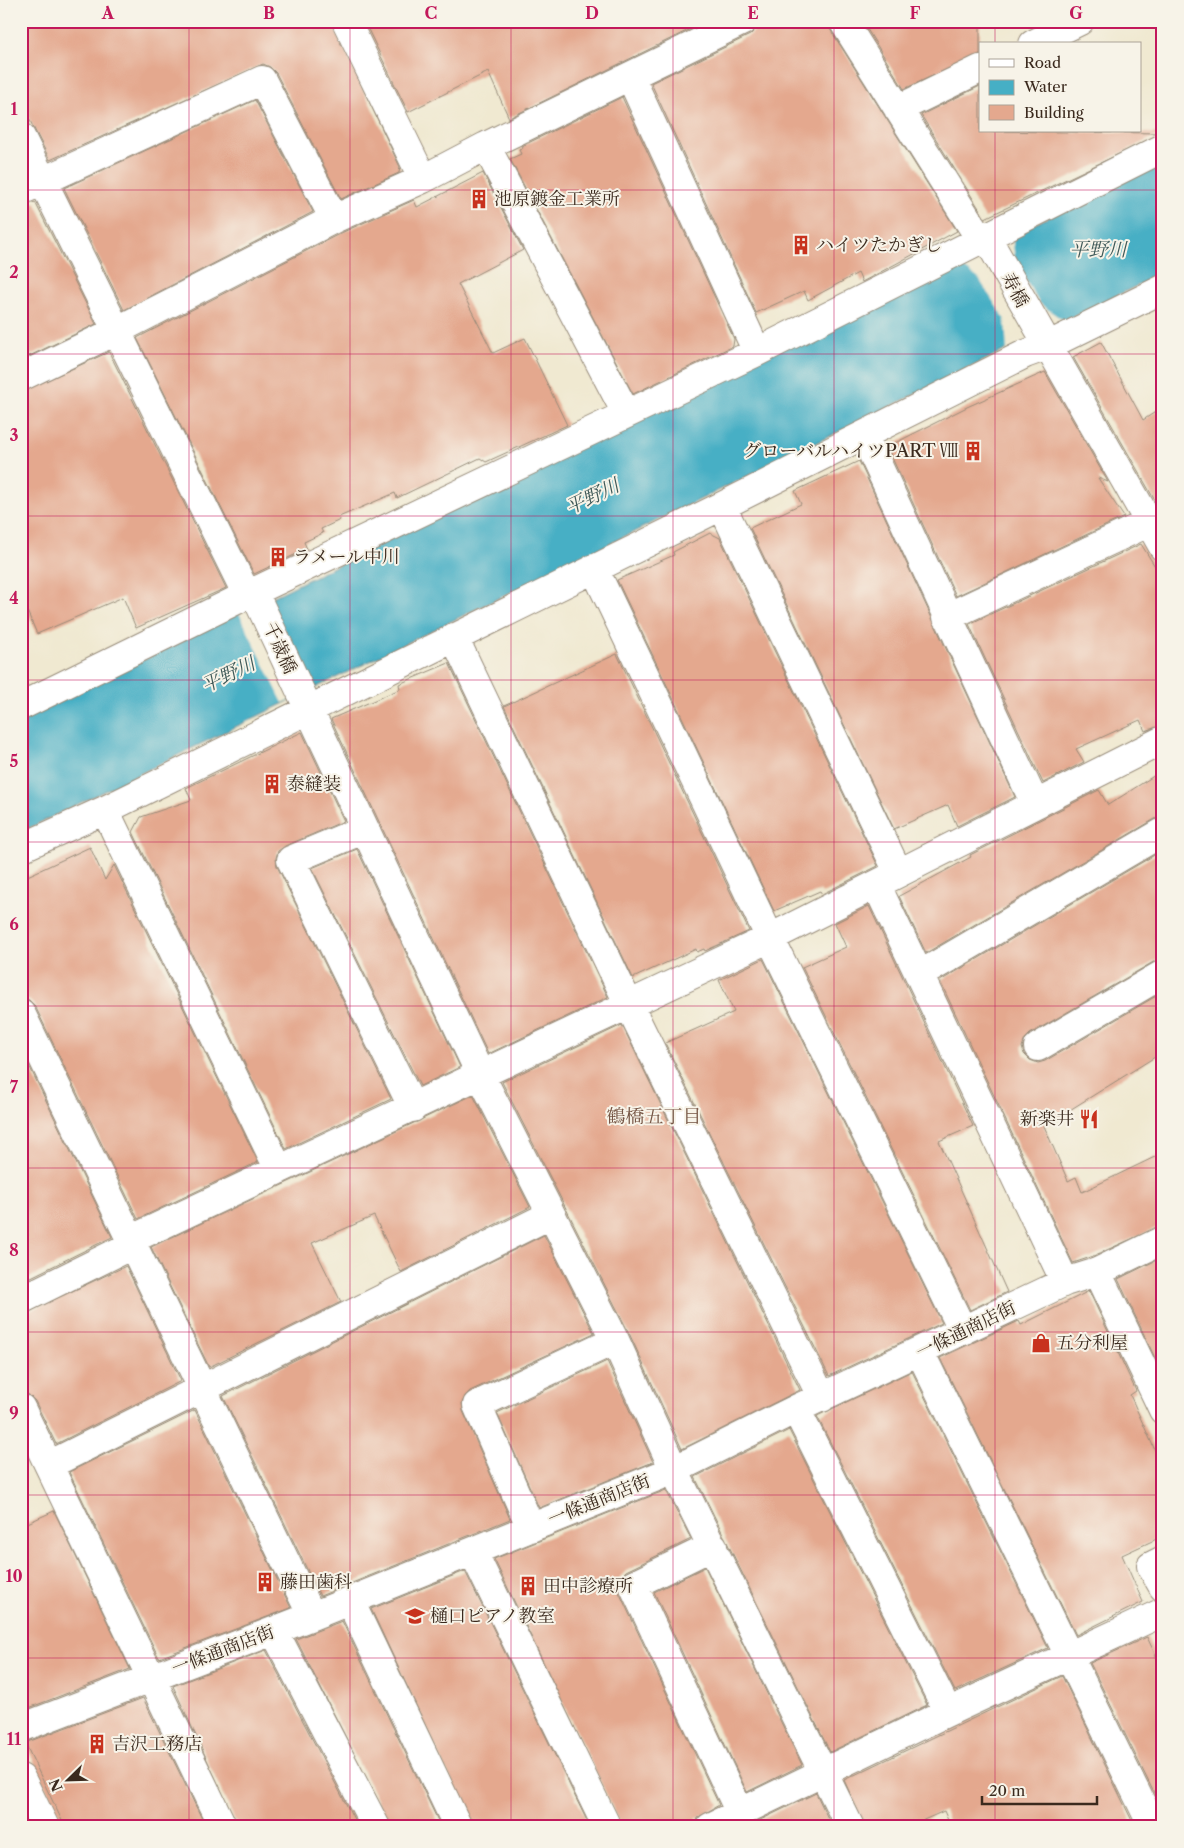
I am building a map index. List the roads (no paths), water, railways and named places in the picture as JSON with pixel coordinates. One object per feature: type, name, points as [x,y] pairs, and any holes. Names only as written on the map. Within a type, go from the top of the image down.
[{"type":"street","points":[[346,21],[424,179]]},
{"type":"street","points":[[21,377],[116,332],[334,219],[424,179],[486,146],[743,21]]},
{"type":"street","name":"寿橋","points":[[843,21],[985,242],[1157,532]]},
{"type":"street","points":[[1037,42],[1080,21]]},
{"type":"street","points":[[898,109],[979,69]]},
{"type":"street","points":[[630,76],[757,352]]},
{"type":"street","points":[[32,186],[262,80],[334,219]]},
{"type":"street","name":"千歳橋","points":[[21,137],[32,186],[116,332],[304,701],[481,1076],[615,1340],[674,1470],[850,1827]]},
{"type":"street","points":[[486,146],[626,413]]},
{"type":"street","points":[[21,706],[252,598],[626,413],[985,242],[1163,148]]},
{"type":"street","points":[[21,848],[104,810],[304,701],[454,637],[864,435],[1025,354],[1043,341],[1163,288]]},
{"type":"street","points":[[864,435],[1036,804]]},
{"type":"street","points":[[722,506],[888,879],[921,974],[1065,1282]]},
{"type":"street","points":[[947,616],[1157,532]]},
{"type":"street","points":[[594,568],[770,938],[963,1331]]},
{"type":"street","points":[[454,637],[629,1005],[822,1398]]},
{"type":"street","points":[[21,1300],[279,1170],[770,938],[1163,740]]},
{"type":"street","points":[[104,810],[279,1170]]},
{"type":"street","points":[[365,829],[291,860],[413,1108]]},
{"type":"street","points":[[921,974],[1163,832]]},
{"type":"street","points":[[1038,1047],[1163,974]]},
{"type":"street","points":[[21,1013],[312,1616]]},
{"type":"street","points":[[48,1465],[550,1215]]},
{"type":"street","name":"一條通商店街","points":[[21,1728],[350,1601],[674,1470],[796,1409],[1065,1282],[1097,1272],[1163,1240]]},
{"type":"street","points":[[1097,1272],[1163,1410]]},
{"type":"street","points":[[531,1528],[476,1405],[615,1340]]},
{"type":"street","points":[[920,1352],[1152,1827]]},
{"type":"street","points":[[21,1408],[223,1827]]},
{"type":"street","points":[[796,1409],[948,1712]]},
{"type":"street","points":[[713,1546],[633,1585],[740,1813]]},
{"type":"street","points":[[473,1552],[607,1827]]},
{"type":"street","points":[[1163,1560],[1151,1566],[1163,1587]]},
{"type":"street","points":[[350,1601],[458,1827]]},
{"type":"street","points":[[710,1827],[1068,1655],[1161,1618]]},
{"type":"street","points":[[274,1631],[376,1827]]},
{"type":"street","points":[[21,1778],[45,1827]]},
{"type":"water","name":"平野川","points":[[1163,161],[1163,273],[21,832],[21,720]]},
{"type":"place","name":"池原鍍金工業所","points":[[479,199]]},
{"type":"place","name":"ハイツたかぎし","points":[[801,245]]},
{"type":"place","name":"グローバルハイツPART Ⅷ","points":[[973,451]]},
{"type":"place","name":"ラメール中川","points":[[278,557]]},
{"type":"place","name":"泰縫装","points":[[272,784]]},
{"type":"place","name":"新楽井","points":[[1089,1119]]},
{"type":"place","name":"五分利屋","points":[[1041,1343]]},
{"type":"place","name":"藤田歯科","points":[[265,1582]]},
{"type":"place","name":"田中診療所","points":[[528,1586]]},
{"type":"place","name":"樋口ピアノ教室","points":[[415,1616]]},
{"type":"place","name":"吉沢工務店","points":[[97,1744]]},
{"type":"district","name":"鶴橋五丁目","points":[[654,1116]]}]
